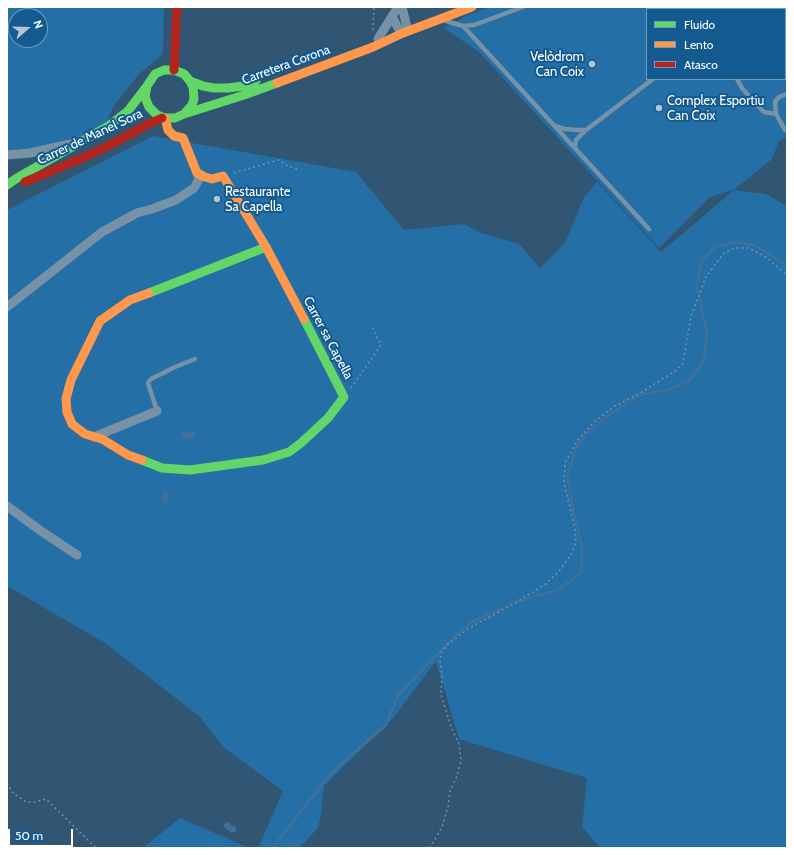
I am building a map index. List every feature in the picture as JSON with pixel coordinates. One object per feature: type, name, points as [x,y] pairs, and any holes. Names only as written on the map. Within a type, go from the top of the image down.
[{"type":"street","points":[[174,70],[177,7]]},
{"type":"street","points":[[375,40],[398,7]]},
{"type":"street","points":[[402,7],[402,34]]},
{"type":"street","name":"Carretera Corona","points":[[184,114],[250,93],[373,47],[472,7]]},
{"type":"street","points":[[392,16],[402,34]]},
{"type":"street","name":"Carretera Corona","points":[[190,81],[214,88],[243,86],[375,40],[402,34]]},
{"type":"street","points":[[164,70],[174,70],[184,74],[190,81],[194,93],[194,99],[192,105],[184,114],[175,118],[164,118],[157,115],[149,108],[145,97],[147,86],[155,74],[164,70]]},
{"type":"street","name":"Carrer de Manel Sora","points":[[7,184],[107,127],[128,111],[147,86]]},
{"type":"street","points":[[164,118],[168,130],[174,136],[183,138],[197,173],[212,179],[223,176]]},
{"type":"street","name":"Carrer de Manel Sora","points":[[7,190],[87,156],[146,125],[164,118]]},
{"type":"street","points":[[7,155],[30,153],[81,141]]},
{"type":"street","points":[[7,308],[102,232],[137,213],[176,200],[194,188],[200,174]]},
{"type":"street","name":"Carrer sa Capella","points":[[223,176],[266,247],[344,397],[328,418],[289,452],[263,460],[223,464],[190,470],[162,468],[128,455],[102,439],[85,434],[72,424],[67,412],[66,399],[71,380],[100,321],[130,300],[266,247]]},
{"type":"street","points":[[94,437],[156,411]]},
{"type":"street","points":[[7,506],[77,555]]},
{"type":"lane","points":[[440,19],[463,26],[474,25],[523,7]]},
{"type":"lane","points":[[463,26],[648,229]]},
{"type":"lane","points":[[575,148],[576,140],[586,130],[652,80]]},
{"type":"lane","points":[[738,80],[742,88],[764,112],[776,114]]},
{"type":"lane","points":[[787,94],[779,97],[775,102],[776,114],[787,131]]},
{"type":"lane","points":[[554,125],[565,129],[586,130]]},
{"type":"lane","points":[[156,411],[148,383],[151,379],[195,359]]},
{"type":"path","points":[[374,7],[375,40]]},
{"type":"path","points":[[223,176],[278,160],[297,169]]},
{"type":"path","points":[[430,848],[442,827],[448,807],[450,791],[457,776],[461,760],[459,744],[452,729],[441,695],[441,653],[448,644],[470,628],[546,584],[561,569],[571,554],[576,542],[575,528],[564,483],[565,463],[577,441],[594,422],[615,406],[642,392],[675,371],[684,363],[692,316],[706,277],[724,252],[735,248],[749,248],[766,258],[787,275]]},
{"type":"path","points":[[344,397],[380,346],[372,327]]},
{"type":"path","points":[[7,783],[12,792],[26,802],[35,802],[46,799],[96,848]]},
{"type":"shaded area","points":[[7,7],[164,7],[163,54],[139,74],[113,107],[106,125],[76,142],[7,155]]},
{"type":"shaded area","name":"Complex Esportiu Can Coix","points":[[489,7],[787,7],[787,137],[779,141],[772,159],[735,189],[710,197],[659,248],[479,52],[444,28],[466,16]]},
{"type":"shaded area","points":[[153,136],[356,172],[404,230],[464,224],[481,233],[519,244],[540,268],[565,243],[584,197],[597,182],[661,252],[734,190],[766,194],[787,206],[787,848],[600,848],[582,827],[587,778],[459,739],[436,661],[394,717],[324,786],[318,828],[299,848],[258,848],[283,791],[223,747],[200,717],[105,643],[7,586],[7,210]]},
{"type":"shaded area","points":[[195,431],[195,438],[181,438],[182,432]]},
{"type":"shaded area","points":[[164,490],[168,493],[168,503],[162,503],[162,491]]},
{"type":"shaded area","points":[[180,818],[249,848],[143,848]]},
{"type":"shaded area","points":[[228,822],[232,826],[235,826],[236,831],[232,833],[225,828],[224,824]]},
{"type":"waterway","points":[[274,848],[277,842],[331,773],[386,725],[398,695],[456,635],[473,621],[514,602],[558,590],[582,572],[582,548],[567,477],[576,448],[589,431],[613,412],[640,395],[667,390],[689,381],[704,360],[707,334],[696,287],[702,260],[715,247],[737,242],[756,246],[787,266]]},
{"type":"traffic: fast","points":[[184,114],[192,105],[194,99],[193,87],[190,81],[184,74],[174,70],[164,70],[155,74],[147,86],[145,97],[149,107],[157,115],[165,118],[175,118],[277,83]]},
{"type":"traffic: fast","points":[[190,81],[214,88],[243,86],[256,81]]},
{"type":"traffic: fast","points":[[7,185],[107,127],[128,111],[147,86]]},
{"type":"traffic: fast","points":[[149,293],[266,247]]},
{"type":"traffic: fast","points":[[142,460],[162,468],[190,470],[263,460],[289,452],[301,443],[328,418],[344,397],[304,319]]},
{"type":"traffic: slow","points":[[277,83],[373,47],[403,33],[472,7]]},
{"type":"traffic: slow","points":[[165,118],[168,130],[174,136],[183,138],[197,173],[212,179],[223,176],[266,247],[304,319]]},
{"type":"traffic: slow","points":[[142,460],[128,455],[102,439],[85,434],[72,424],[67,412],[66,399],[71,380],[100,321],[130,300],[149,293]]},
{"type":"traffic: jam","points":[[174,70],[177,7]]},
{"type":"traffic: jam","points":[[25,182],[87,156],[162,118]]},
{"type":"place","name":"Velòdrom Can Coix","points":[[592,64]]},
{"type":"place","name":"Complex Esportiu Can Coix","points":[[659,108]]},
{"type":"place","name":"Restaurante Sa Capella","points":[[217,199]]}]
